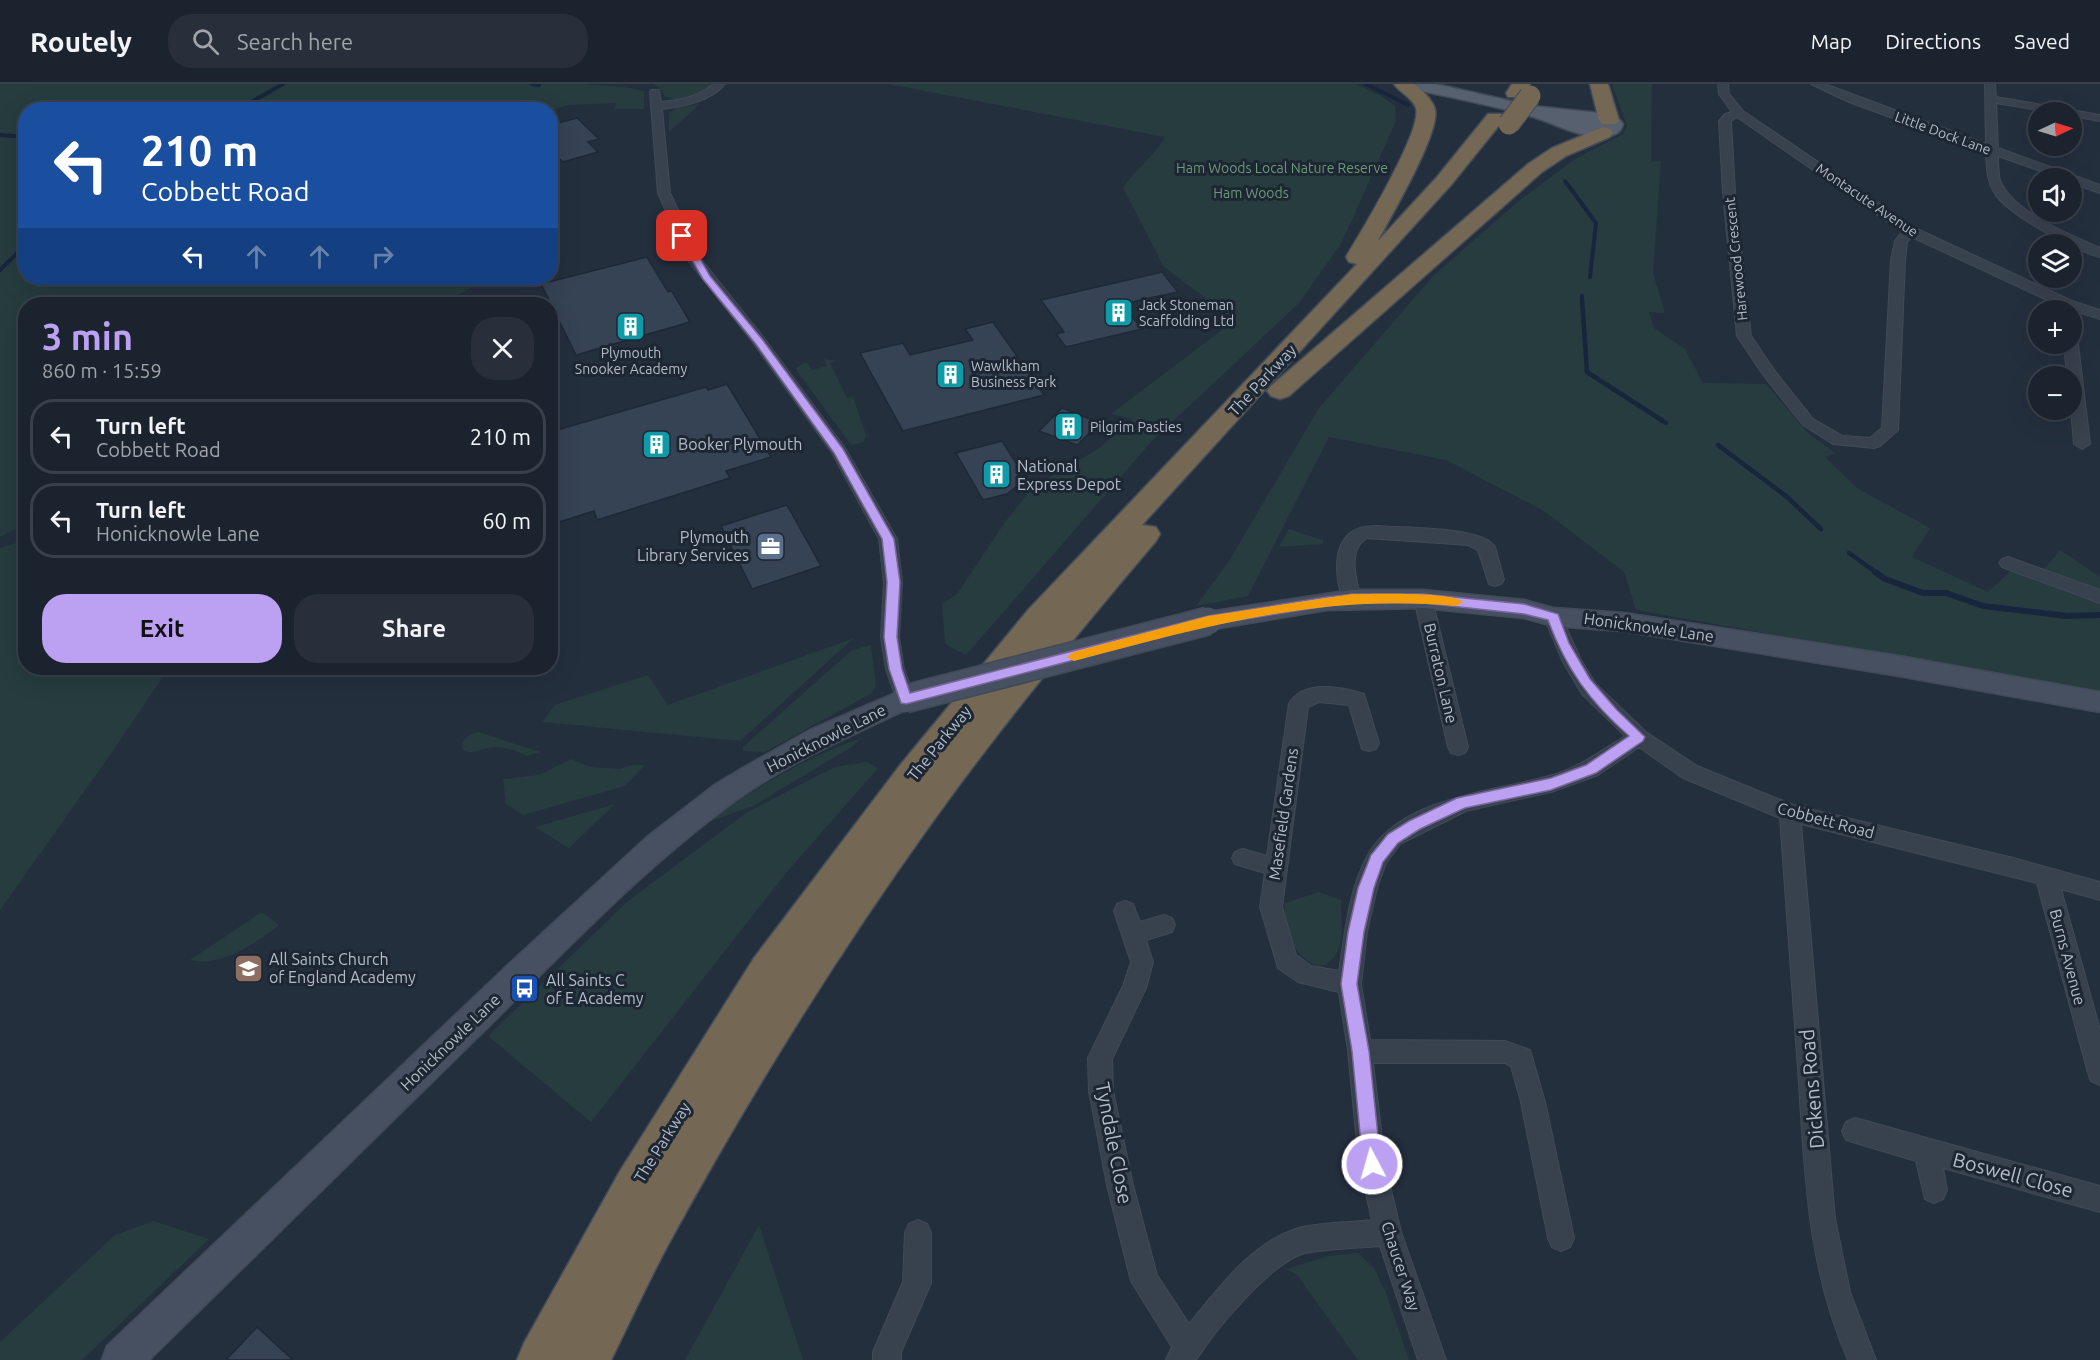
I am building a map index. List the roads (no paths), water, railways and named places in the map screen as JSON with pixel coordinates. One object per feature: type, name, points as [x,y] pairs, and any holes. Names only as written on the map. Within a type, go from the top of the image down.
[{"type":"highway","points":[[1316,322],[1372,233],[1422,134],[1426,112],[1423,103],[1403,84]]},
{"type":"highway","points":[[1280,391],[1534,168],[1606,127],[1599,84]]},
{"type":"highway","name":"The Parkway","points":[[541,1360],[635,1186],[768,970],[913,774],[1039,618],[1520,102]]},
{"type":"highway","name":"The Parkway","points":[[585,1360],[652,1231],[740,1083],[802,983],[889,855],[968,749],[1048,649],[1175,502],[1280,391],[1417,238],[1464,182],[1520,102]]},
{"type":"main road","points":[[1414,84],[1520,102],[1583,128],[1606,127]]},
{"type":"street","points":[[720,84],[710,93],[694,101],[655,99],[664,193],[694,259],[759,341],[839,452],[888,539],[893,582],[890,637],[895,669],[906,699]]},
{"type":"street","name":"Montacute Avenue","points":[[1723,84],[1728,100],[1739,113],[1910,231],[2053,300]]},
{"type":"street","name":"Little Dock Lane","points":[[1816,84],[1855,95],[2041,168]]},
{"type":"street","points":[[1990,84],[1994,151],[1993,178],[2000,193],[2020,212],[2100,253]]},
{"type":"street","points":[[1991,99],[2028,106]]},
{"type":"street","name":"Harewood Crescent","points":[[1739,113],[1729,116],[1725,121],[1729,193],[1744,336],[1769,373],[1808,422],[1839,441],[1874,443],[1890,430],[1898,260],[1900,241],[1910,231]]},
{"type":"street","points":[[2082,115],[2100,118]]},
{"type":"street","name":"Little Dock Lane","points":[[2082,183],[2100,189]]},
{"type":"street","name":"Montacute Avenue","points":[[2082,311],[2100,315]]},
{"type":"street","points":[[2072,354],[2082,444]]},
{"type":"street","points":[[1353,599],[1347,581],[1345,563],[1354,539],[1362,533],[1472,538],[1486,547],[1495,580]]},
{"type":"street","points":[[2008,563],[2100,597]]},
{"type":"street","name":"Honicknowle Lane","points":[[122,1360],[521,973],[657,846],[726,792],[751,777],[820,738],[906,699],[1208,621],[1353,599],[1423,599],[1524,609],[1553,617],[1624,621],[2100,702]]},
{"type":"street","name":"Burraton Lane","points":[[1423,599],[1458,747]]},
{"type":"street","name":"Cobbett Road","points":[[1553,617],[1563,644],[1585,683],[1612,713],[1639,737],[1690,772],[1790,813],[2100,891]]},
{"type":"street","name":"Masefield Gardens","points":[[1349,984],[1306,975],[1286,961],[1271,907],[1299,704],[1303,699],[1315,695],[1357,699],[1369,743]]},
{"type":"street","name":"Chaucer Way","points":[[1432,1360],[1388,1232],[1372,1164],[1360,1051],[1349,984],[1356,932],[1366,888],[1377,859],[1393,838],[1414,825],[1462,803],[1551,784],[1591,769],[1639,737]]},
{"type":"street","name":"Dickens Road","points":[[1790,813],[1814,1127],[1825,1238],[1846,1329],[1862,1360]]},
{"type":"street","points":[[1243,858],[1276,867]]},
{"type":"street","name":"Burns Avenue","points":[[2046,876],[2100,1073]]},
{"type":"street","name":"Tyndale Close","points":[[1125,911],[1142,962],[1134,988],[1100,1058],[1101,1091],[1120,1185],[1145,1281],[1184,1354]]},
{"type":"street","points":[[1132,933],[1164,925]]},
{"type":"street","points":[[1360,1051],[1505,1052],[1521,1058],[1533,1102],[1562,1238]]},
{"type":"street","name":"Boswell Close","points":[[1855,1131],[2100,1198]]},
{"type":"street","name":"Boswell Close","points":[[1927,1152],[1934,1190]]},
{"type":"street","points":[[1184,1354],[1242,1282],[1267,1258],[1300,1240],[1388,1232]]},
{"type":"street","points":[[887,1360],[887,1352],[917,1283],[918,1233]]},
{"type":"waterway","points":[[251,102],[283,84]]},
{"type":"waterway","points":[[532,84],[539,85]]},
{"type":"waterway","points":[[1366,84],[1408,105]]},
{"type":"waterway","points":[[0,135],[18,136]]},
{"type":"waterway","points":[[1565,181],[1596,223],[1590,277]]},
{"type":"waterway","points":[[0,270],[18,253]]},
{"type":"waterway","points":[[1582,299],[1587,372],[1666,423]]},
{"type":"waterway","points":[[1718,445],[1786,496],[1821,529]]},
{"type":"waterway","points":[[1849,553],[1877,573]]},
{"type":"waterway","points":[[1875,572],[1885,579],[1923,593],[1946,593],[1983,606],[2067,616],[2100,615]]},
{"type":"place","name":"Jack Stoneman Scaffolding Ltd","points":[[1118,313]]},
{"type":"place","name":"Plymouth Snooker Academy","points":[[631,326]]},
{"type":"place","name":"Wawlkham Business Park","points":[[950,374]]},
{"type":"place","name":"Pilgrim Pasties","points":[[1069,427]]},
{"type":"place","name":"Booker Plymouth","points":[[657,444]]},
{"type":"place","name":"National Express Depot","points":[[996,475]]},
{"type":"place","name":"Plymouth Library Services","points":[[770,546]]},
{"type":"place","name":"All Saints Church of England Academy","points":[[248,968]]},
{"type":"place","name":"All Saints C of E Academy","points":[[525,989]]},
{"type":"park label","name":"Ham Woods Local Nature Reserve","points":[[1282,168]]},
{"type":"park label","name":"Ham Woods","points":[[1251,193]]}]
